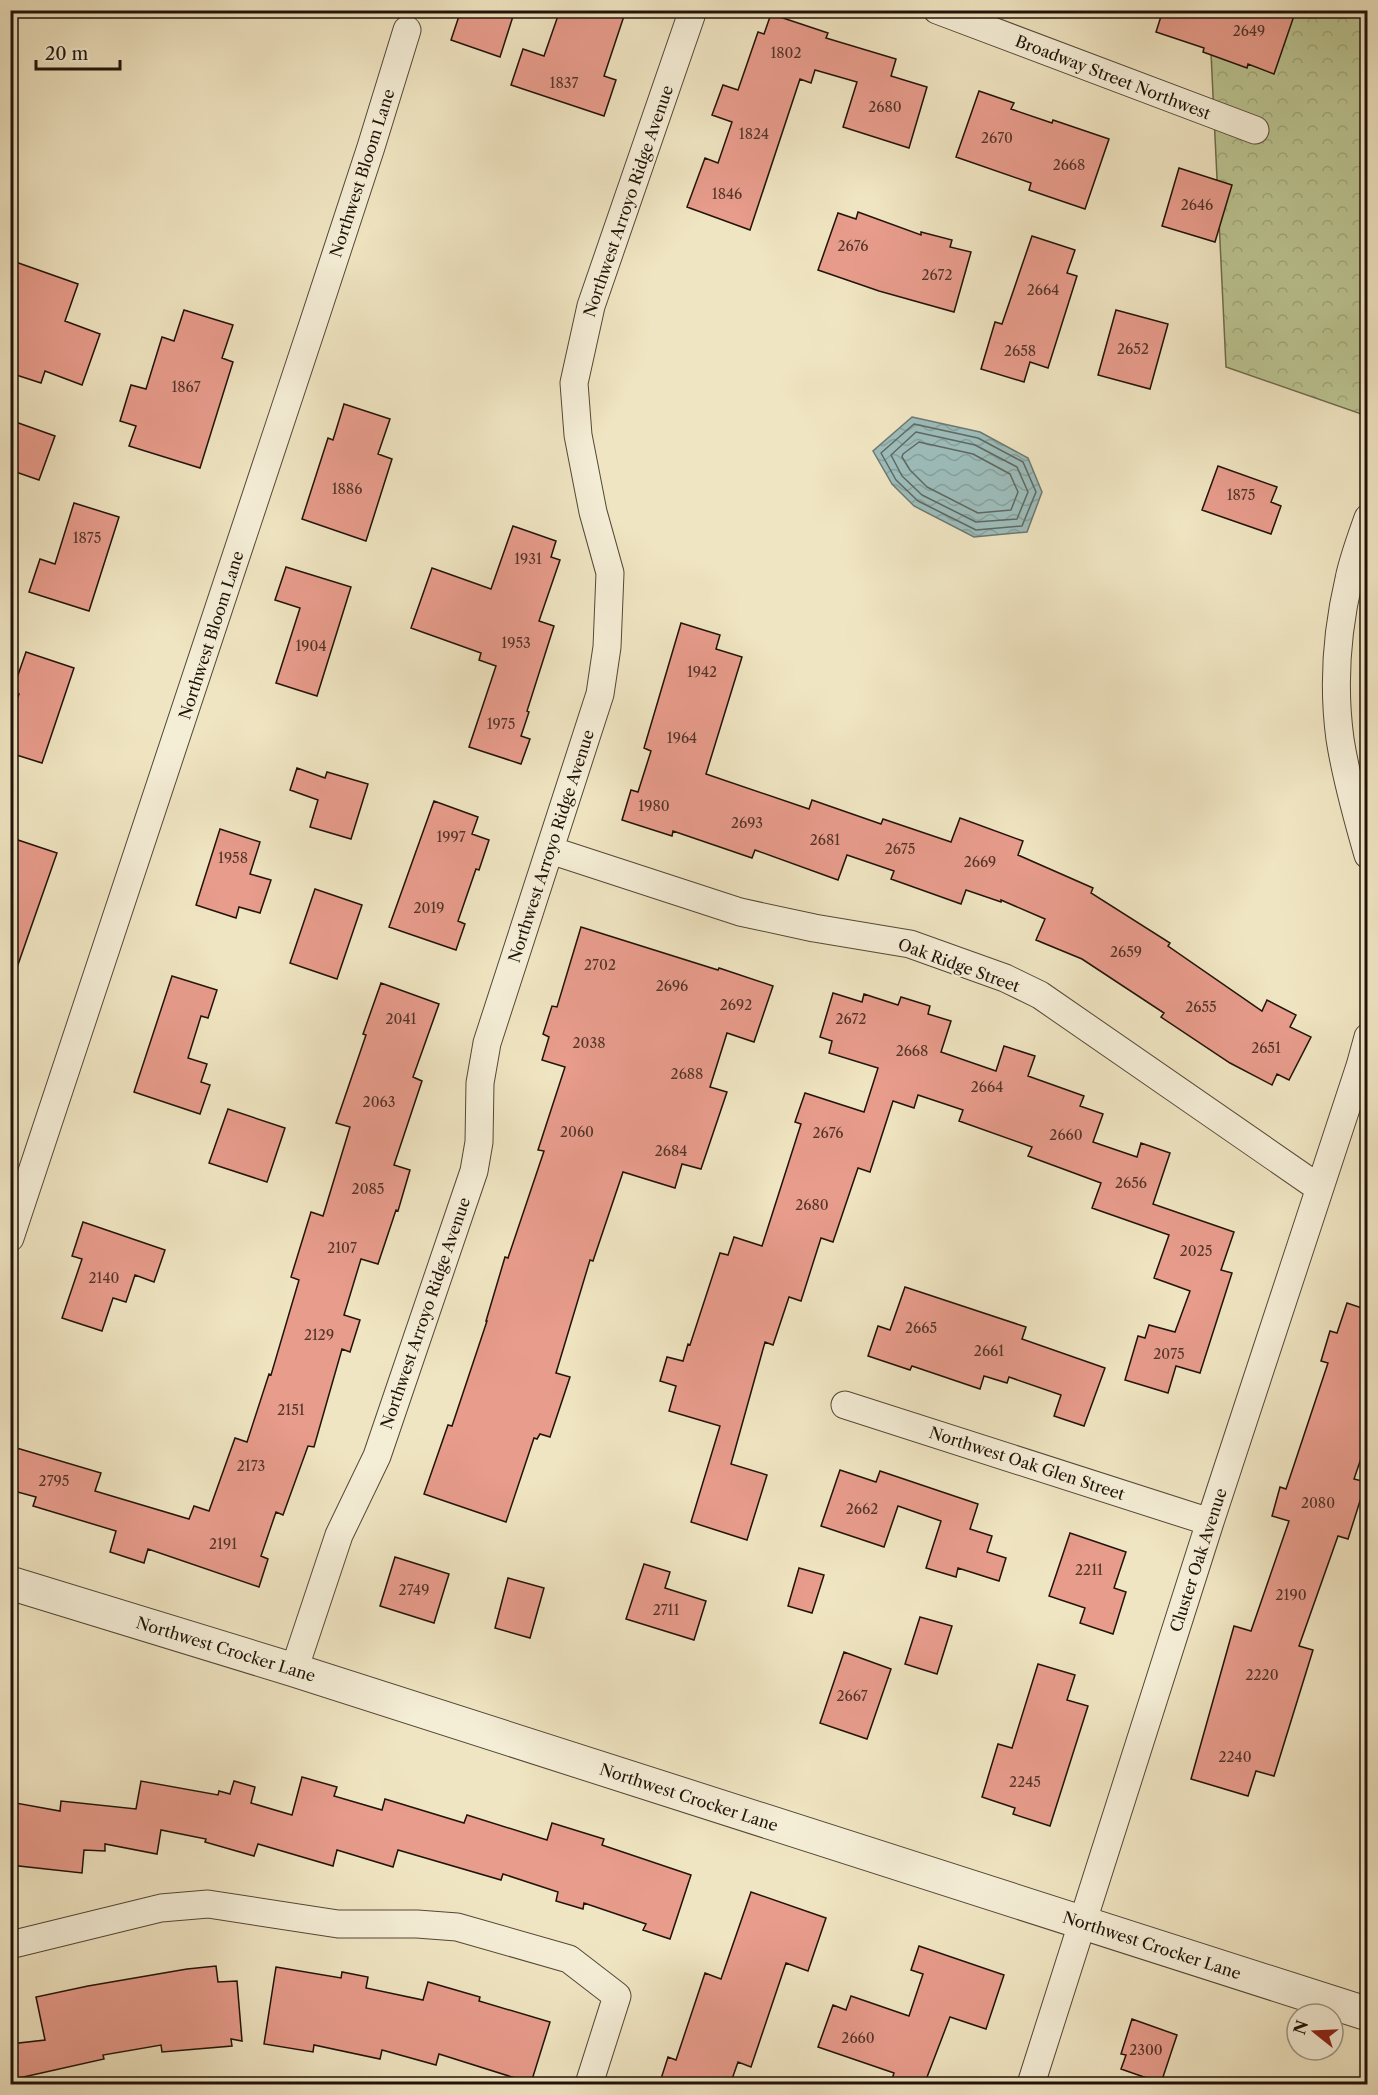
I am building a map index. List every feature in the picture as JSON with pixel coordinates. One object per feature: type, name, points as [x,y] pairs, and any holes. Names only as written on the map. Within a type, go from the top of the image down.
[{"type":"street","name":"Northwest Arroyo Ridge Avenue","points":[[294,1670],[339,1535],[377,1456],[474,1171],[479,1142],[480,1083],[487,1042],[600,694],[607,647],[610,573],[593,512],[578,435],[574,383],[591,306],[693,10]]},
{"type":"street","name":"Broadway Street Northwest","points":[[937,10],[1255,130]]},
{"type":"street","name":"Northwest Bloom Lane","points":[[10,1238],[371,147],[407,30]]},
{"type":"street","points":[[1368,518],[1349,579],[1340,634],[1337,689],[1342,748],[1350,793],[1368,855]]},
{"type":"street","name":"Oak Ridge Street","points":[[550,850],[740,912],[814,928],[910,944],[1005,978],[1040,995],[1319,1188]]},
{"type":"street","name":"Cluster Oak Avenue","points":[[1031,2085],[1210,1522],[1368,1037]]},
{"type":"street","name":"Northwest Oak Glen Street","points":[[845,1405],[1210,1522]]},
{"type":"street","name":"Northwest Crocker Lane","points":[[10,1583],[294,1670],[1368,2014]]},
{"type":"street","points":[[10,1945],[161,1908],[208,1904],[338,1924],[417,1924],[457,1927],[569,1959],[617,1996],[589,2085]]},
{"type":"green space","points":[[1209,11],[1367,11],[1367,416],[1226,367]]},
{"type":"water","points":[[912,417],[980,432],[1028,458],[1042,492],[1027,532],[974,537],[914,506],[892,484],[873,451]]},
{"type":"building","points":[[461,10],[515,10],[500,57],[451,40]]},
{"type":"building","points":[[560,10],[626,10],[604,76],[616,80],[604,116],[511,85],[523,49],[544,56]]},
{"type":"building","points":[[1163,10],[1296,10],[1274,74],[1248,64],[1247,68],[1203,52],[1204,48],[1156,32]]},
{"type":"building","points":[[771,14],[828,33],[826,38],[896,59],[891,76],[927,87],[909,148],[843,127],[857,82],[815,70],[811,83],[800,79],[750,230],[687,207],[705,158],[718,163],[732,122],[712,115],[723,85],[738,90],[758,32],[764,34]]},
{"type":"building","points":[[979,91],[1014,103],[1011,109],[1109,139],[1085,209],[1029,190],[1031,183],[956,157]]},
{"type":"building","points":[[1179,168],[1232,185],[1215,242],[1162,226]]},
{"type":"building","points":[[858,212],[921,235],[921,232],[952,240],[950,247],[971,252],[954,312],[879,291],[818,270],[838,213],[856,219]]},
{"type":"building","points":[[1032,236],[1075,250],[1067,273],[1077,276],[1048,368],[1030,362],[1024,382],[981,369],[995,322],[1002,324]]},
{"type":"building","points":[[10,260],[78,284],[65,321],[100,334],[82,385],[45,371],[41,383],[10,373]]},
{"type":"building","points":[[184,310],[233,325],[222,358],[233,362],[200,468],[129,446],[136,426],[120,421],[131,385],[146,389],[162,337],[174,341]]},
{"type":"building","points":[[1116,310],[1168,324],[1150,389],[1098,375]]},
{"type":"building","points":[[344,404],[390,419],[378,454],[392,459],[366,541],[302,519],[328,438],[333,440]]},
{"type":"building","points":[[10,420],[55,436],[39,480],[10,470]]},
{"type":"building","points":[[1218,466],[1277,487],[1271,502],[1281,506],[1271,534],[1202,510]]},
{"type":"building","points":[[74,503],[119,517],[89,611],[29,592],[40,559],[55,564]]},
{"type":"building","points":[[513,526],[556,541],[551,557],[560,560],[539,621],[554,626],[521,736],[530,739],[521,764],[469,747],[496,666],[479,660],[481,653],[411,628],[432,568],[491,589]]},
{"type":"building","points":[[286,567],[351,587],[317,696],[276,683],[300,608],[275,600]]},
{"type":"building","points":[[681,623],[720,635],[716,649],[742,657],[706,774],[809,809],[812,800],[881,824],[883,819],[951,842],[960,818],[1023,841],[1018,855],[1093,888],[1091,893],[1170,943],[1168,946],[1262,1011],[1267,1000],[1296,1015],[1290,1027],[1311,1037],[1289,1080],[1277,1074],[1272,1085],[1230,1063],[1161,1017],[1164,1013],[1082,959],[1036,940],[1045,919],[1001,900],[1001,902],[966,890],[961,904],[891,879],[894,871],[847,855],[838,880],[755,850],[752,858],[673,831],[672,836],[622,820],[631,790],[638,792],[651,751],[644,748]]},
{"type":"building","points":[[26,652],[74,668],[42,763],[10,753],[10,718],[19,694],[12,692]]},
{"type":"building","points":[[297,768],[325,778],[327,772],[368,784],[351,839],[310,827],[318,800],[290,790]]},
{"type":"building","points":[[434,801],[478,817],[472,834],[489,840],[458,921],[465,924],[456,950],[389,927]]},
{"type":"building","points":[[220,829],[260,842],[250,874],[271,880],[260,913],[239,907],[236,918],[196,905]]},
{"type":"building","points":[[15,839],[57,853],[14,976],[10,975],[10,850]]},
{"type":"building","points":[[315,889],[362,905],[337,979],[290,963]]},
{"type":"building","points":[[581,927],[773,986],[754,1042],[727,1033],[710,1087],[727,1092],[701,1169],[682,1164],[675,1188],[623,1172],[593,1261],[590,1260],[556,1373],[570,1377],[550,1437],[540,1434],[537,1439],[534,1438],[506,1522],[424,1494],[448,1425],[452,1426],[487,1321],[505,1257],[508,1258],[544,1151],[538,1150],[565,1067],[542,1060],[549,1037],[543,1034],[552,1006],[557,1007]]},
{"type":"building","points":[[172,976],[217,990],[208,1018],[201,1016],[188,1058],[207,1064],[201,1082],[210,1085],[200,1114],[134,1092]]},
{"type":"building","points":[[381,983],[439,1004],[413,1077],[422,1081],[394,1165],[410,1170],[398,1211],[396,1210],[378,1264],[361,1259],[344,1315],[360,1320],[350,1352],[342,1349],[314,1447],[308,1446],[283,1515],[276,1512],[261,1556],[268,1559],[259,1587],[148,1549],[144,1563],[110,1552],[116,1531],[33,1506],[36,1497],[10,1490],[10,1446],[101,1473],[95,1491],[189,1519],[194,1506],[209,1511],[235,1438],[247,1442],[269,1374],[271,1375],[299,1280],[291,1277],[311,1212],[323,1216],[350,1127],[336,1123]]},
{"type":"building","points":[[833,993],[862,1002],[864,994],[898,1005],[901,997],[930,1006],[928,1014],[951,1021],[941,1052],[996,1071],[1004,1046],[1035,1056],[1028,1076],[1084,1096],[1080,1106],[1103,1114],[1093,1142],[1137,1157],[1141,1143],[1170,1153],[1153,1204],[1234,1232],[1221,1270],[1232,1273],[1200,1373],[1176,1366],[1168,1393],[1125,1380],[1138,1336],[1145,1338],[1149,1325],[1175,1332],[1190,1291],[1154,1278],[1169,1235],[1092,1208],[1101,1183],[1028,1156],[1032,1147],[959,1121],[963,1110],[918,1095],[914,1108],[893,1101],[870,1172],[858,1168],[833,1242],[821,1238],[801,1301],[789,1297],[773,1345],[765,1342],[731,1464],[767,1475],[747,1540],[691,1522],[720,1426],[669,1411],[676,1386],[660,1381],[667,1357],[683,1361],[720,1253],[728,1255],[734,1237],[762,1246],[801,1124],[795,1122],[805,1093],[864,1112],[878,1068],[829,1053],[832,1041],[820,1037]]},
{"type":"building","points":[[228,1109],[285,1128],[267,1182],[209,1163]]},
{"type":"building","points":[[83,1222],[165,1250],[154,1282],[135,1275],[126,1302],[113,1298],[102,1331],[62,1318],[82,1259],[72,1256]]},
{"type":"building","points":[[905,1287],[1026,1327],[1022,1339],[1105,1368],[1084,1426],[1054,1416],[1061,1395],[1009,1377],[1007,1383],[984,1376],[980,1389],[912,1366],[910,1370],[868,1356],[878,1326],[890,1330]]},
{"type":"building","points":[[1347,1303],[1368,1310],[1368,1438],[1354,1479],[1366,1482],[1348,1539],[1338,1536],[1299,1646],[1313,1650],[1274,1776],[1256,1771],[1248,1796],[1191,1779],[1234,1626],[1251,1631],[1289,1521],[1272,1516],[1280,1487],[1286,1489],[1328,1363],[1321,1361],[1330,1331],[1337,1333]]},
{"type":"building","points":[[840,1470],[876,1482],[880,1471],[978,1504],[970,1529],[992,1536],[987,1552],[1006,1558],[999,1581],[958,1568],[956,1577],[926,1568],[941,1521],[898,1506],[884,1547],[821,1526]]},
{"type":"building","points":[[1070,1533],[1126,1552],[1114,1588],[1126,1592],[1113,1634],[1080,1623],[1085,1608],[1049,1596]]},
{"type":"building","points":[[395,1557],[449,1574],[434,1623],[380,1606]]},
{"type":"building","points":[[644,1564],[670,1572],[665,1588],[706,1601],[694,1640],[626,1619]]},
{"type":"building","points":[[799,1568],[824,1575],[812,1613],[788,1606]]},
{"type":"building","points":[[508,1578],[544,1588],[530,1638],[495,1628]]},
{"type":"building","points":[[920,1617],[952,1626],[937,1674],[905,1664]]},
{"type":"building","points":[[844,1652],[891,1669],[867,1739],[820,1723]]},
{"type":"building","points":[[1038,1664],[1075,1675],[1067,1700],[1088,1706],[1050,1826],[1013,1814],[1015,1808],[982,1797],[998,1744],[1012,1748]]},
{"type":"building","points":[[302,1777],[337,1787],[334,1796],[382,1810],[385,1799],[464,1823],[467,1815],[547,1840],[552,1823],[604,1839],[602,1845],[691,1875],[670,1939],[643,1930],[646,1924],[584,1903],[583,1909],[556,1901],[558,1892],[503,1874],[501,1880],[398,1850],[393,1867],[337,1850],[333,1866],[258,1844],[254,1856],[205,1842],[206,1839],[161,1830],[157,1854],[105,1844],[105,1851],[84,1850],[82,1873],[10,1865],[10,1818],[13,1819],[16,1803],[60,1811],[61,1801],[136,1809],[141,1781],[218,1795],[219,1791],[230,1794],[234,1781],[255,1787],[251,1803],[292,1815]]},
{"type":"building","points":[[751,1892],[826,1918],[808,1971],[786,1963],[751,2067],[738,2062],[730,2085],[659,2085],[668,2057],[676,2060],[705,1973],[721,1979]]},
{"type":"building","points":[[919,1946],[1004,1975],[986,2029],[950,2017],[924,2085],[911,2085],[892,2079],[894,2073],[818,2047],[833,2005],[846,2010],[851,1996],[909,2016],[923,1974],[911,1970]]},
{"type":"building","points":[[216,1966],[218,1982],[237,1981],[242,2041],[231,2039],[232,2046],[162,2052],[161,2045],[103,2055],[104,2059],[10,2080],[10,2044],[45,2040],[36,1997],[88,1986]]},
{"type":"building","points":[[276,1967],[341,1978],[342,1972],[368,1977],[366,1988],[423,2000],[428,1982],[480,1997],[479,2001],[550,2022],[531,2083],[439,2054],[436,2065],[382,2050],[380,2059],[314,2045],[313,2052],[264,2044]]},
{"type":"building","points":[[1132,2019],[1177,2035],[1161,2083],[1121,2069],[1126,2055],[1121,2054]]}]
